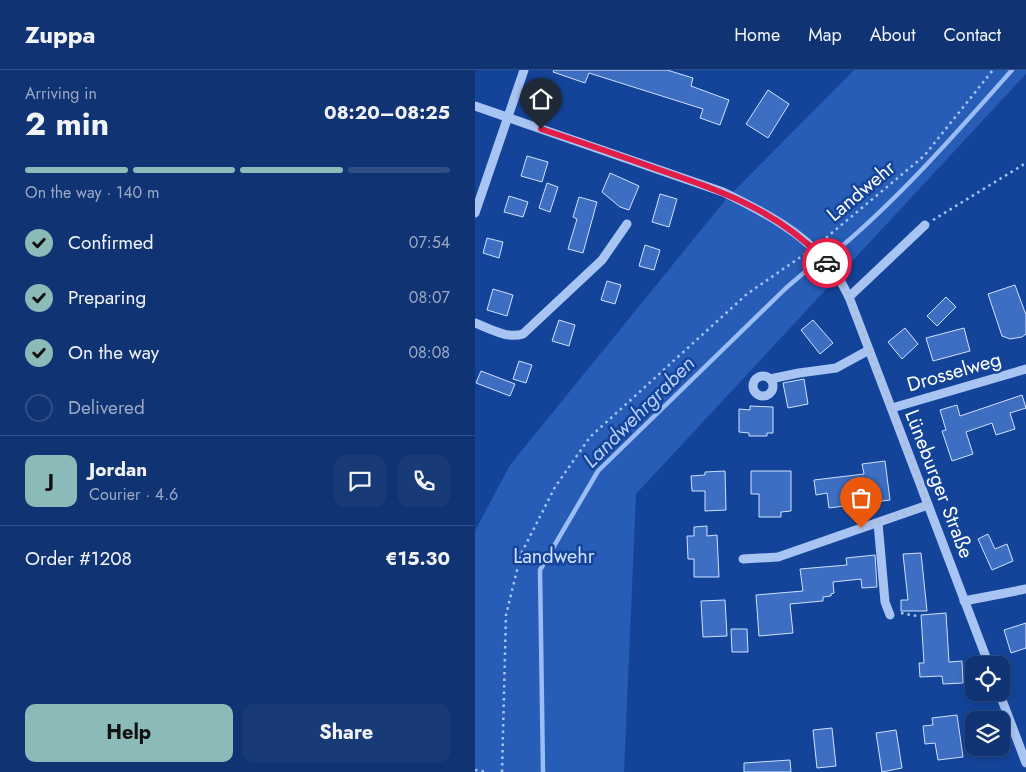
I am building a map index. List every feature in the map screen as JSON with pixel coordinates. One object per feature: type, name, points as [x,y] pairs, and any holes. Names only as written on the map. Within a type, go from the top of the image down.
[{"type":"street","points":[[475,213],[524,70]]},
{"type":"street","name":"Lüneburger Straße","points":[[475,106],[723,192],[791,229],[814,248],[835,271],[849,297],[985,656]]},
{"type":"street","points":[[475,323],[505,334],[516,336],[523,334],[603,260],[627,224]]},
{"type":"street","points":[[849,297],[925,225]]},
{"type":"street","points":[[770,380],[799,373],[836,368],[869,350]]},
{"type":"street","name":"Drosselweg","points":[[892,408],[1026,369]]},
{"type":"street","points":[[743,558],[779,556],[928,505]]},
{"type":"street","points":[[878,523],[885,602],[890,615]]},
{"type":"street","points":[[964,601],[1026,589]]},
{"type":"street","points":[[1002,701],[1026,763]]},
{"type":"path","name":"Landwehr","points":[[501,772],[506,615],[521,554],[555,487],[590,437],[747,294],[814,248],[924,156],[993,70]]},
{"type":"path","points":[[925,225],[1026,163]]},
{"type":"path","points":[[475,770],[487,772]]},
{"type":"green space","name":"Landwehr","points":[[854,70],[1026,70],[1026,74],[636,494],[624,772],[475,772],[475,531],[510,465],[727,198]]},
{"type":"building","points":[[554,70],[667,70],[693,78],[691,86],[729,100],[720,125],[700,118],[703,109],[589,73],[585,83],[553,72]]},
{"type":"building","points":[[768,90],[789,104],[768,138],[746,124]]},
{"type":"building","points":[[527,156],[548,162],[542,182],[521,176]]},
{"type":"building","points":[[610,173],[639,186],[629,210],[620,207],[602,192]]},
{"type":"building","points":[[547,183],[558,187],[550,212],[539,208]]},
{"type":"building","points":[[660,194],[677,199],[669,227],[652,222]]},
{"type":"building","points":[[509,196],[528,202],[523,217],[504,212]]},
{"type":"building","points":[[579,197],[597,202],[583,253],[568,249],[577,219],[573,217]]},
{"type":"building","points":[[487,238],[503,242],[499,258],[483,253]]},
{"type":"building","points":[[645,245],[660,250],[654,270],[639,266]]},
{"type":"building","points":[[607,281],[621,285],[615,304],[601,300]]},
{"type":"building","points":[[1015,285],[1026,315],[1026,334],[1022,337],[1010,339],[1002,336],[988,294]]},
{"type":"building","points":[[493,289],[513,295],[507,316],[487,310]]},
{"type":"building","points":[[946,297],[956,307],[937,326],[927,316]]},
{"type":"building","points":[[559,320],[575,325],[569,346],[552,341]]},
{"type":"building","points":[[813,320],[833,343],[820,354],[801,330]]},
{"type":"building","points":[[905,328],[918,344],[902,359],[888,342]]},
{"type":"building","points":[[964,328],[970,351],[933,361],[926,338]]},
{"type":"building","points":[[519,361],[532,365],[526,383],[513,379]]},
{"type":"building","points":[[481,371],[515,384],[510,396],[476,383]]},
{"type":"building","points":[[804,379],[808,404],[788,408],[783,383]]},
{"type":"building","points":[[1022,395],[1026,408],[1010,413],[1015,429],[996,435],[992,423],[966,432],[973,454],[952,461],[942,431],[946,430],[940,410],[957,405],[960,416]]},
{"type":"building","points":[[750,406],[773,407],[773,433],[767,433],[767,436],[749,436],[749,433],[739,432],[739,409],[750,410]]},
{"type":"building","points":[[885,461],[890,500],[829,508],[827,493],[816,495],[814,480],[864,474],[862,464]]},
{"type":"building","points":[[725,471],[726,510],[705,511],[705,491],[692,491],[691,476],[705,475],[705,472]]},
{"type":"building","points":[[751,471],[791,471],[791,511],[781,512],[781,517],[759,517],[759,494],[751,494]]},
{"type":"building","points":[[707,526],[707,536],[717,535],[719,577],[694,577],[694,559],[688,559],[687,536],[694,536],[694,527]]},
{"type":"building","points":[[988,534],[995,549],[1007,544],[1013,561],[992,570],[978,539]]},
{"type":"building","points":[[921,553],[927,611],[901,611],[901,600],[908,600],[903,554]]},
{"type":"building","points":[[875,555],[877,587],[862,588],[861,579],[833,582],[834,593],[831,596],[823,597],[823,601],[790,604],[793,633],[759,636],[756,595],[803,591],[800,569],[847,565],[846,558]]},
{"type":"building","points":[[725,600],[727,636],[703,637],[701,601]]},
{"type":"building","points":[[946,613],[949,662],[962,661],[963,683],[943,684],[942,676],[920,677],[919,663],[924,663],[921,615]]},
{"type":"building","points":[[1026,623],[1026,648],[1011,653],[1004,630]]},
{"type":"building","points":[[731,629],[747,629],[748,652],[732,652]]},
{"type":"building","points":[[957,715],[963,757],[938,760],[935,743],[925,744],[923,726],[933,725],[932,718]]},
{"type":"building","points":[[832,728],[836,766],[817,768],[813,730]]},
{"type":"building","points":[[896,730],[902,768],[882,772],[876,733]]},
{"type":"building","points":[[790,760],[791,772],[744,772],[744,763]]},
{"type":"waterway","name":"Landwehrgraben","points":[[842,246],[909,183],[1012,70]]},
{"type":"waterway","name":"Landwehrgraben","points":[[543,772],[540,570],[598,471],[786,288],[820,259]]},
{"type":"way so far","points":[[827,263],[835,271],[849,297],[928,505],[861,528]]},
{"type":"route","points":[[541,129],[723,192],[791,229],[814,248],[827,263]]}]
